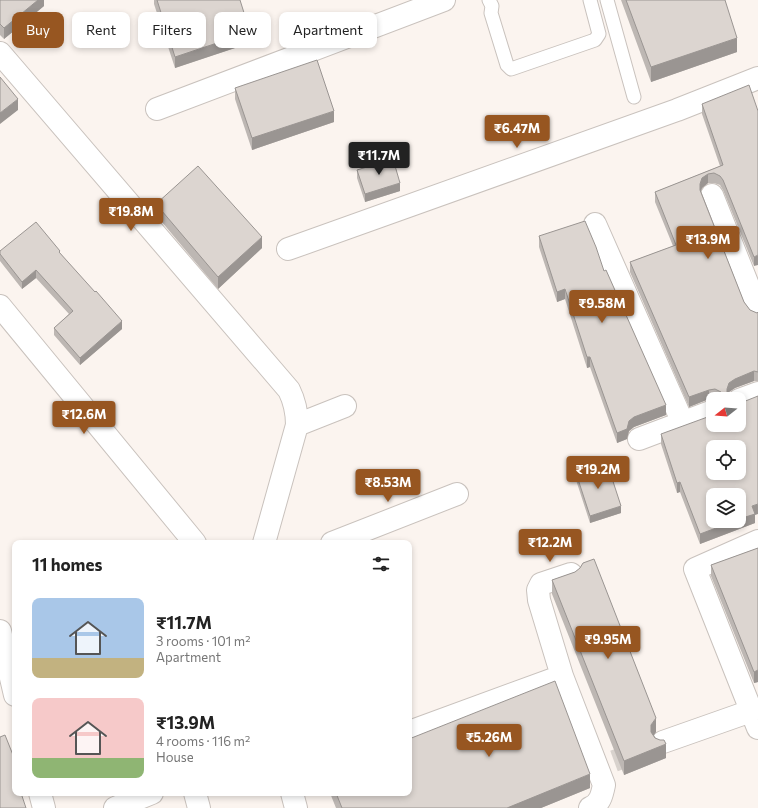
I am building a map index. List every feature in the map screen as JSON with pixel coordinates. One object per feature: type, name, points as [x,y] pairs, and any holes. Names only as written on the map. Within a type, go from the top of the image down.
[{"type":"street","points":[[156,109],[444,0]]},
{"type":"street","points":[[0,53],[288,390],[295,401],[297,425],[265,540]]},
{"type":"street","points":[[288,248],[677,110],[758,78]]},
{"type":"street","points":[[712,195],[758,310]]},
{"type":"street","points":[[595,224],[683,423]]},
{"type":"street","points":[[0,306],[193,540]]},
{"type":"street","points":[[746,397],[758,392]]},
{"type":"street","points":[[297,425],[345,406]]},
{"type":"street","points":[[639,439],[706,414]]},
{"type":"street","points":[[340,540],[457,494]]},
{"type":"street","points":[[663,742],[754,712],[694,569],[758,541]]},
{"type":"street","points":[[571,574],[541,584],[538,590],[542,610],[562,676],[606,765],[602,797],[594,806],[590,808]]},
{"type":"street","points":[[0,631],[12,677]]},
{"type":"street","points":[[412,731],[562,676]]},
{"type":"street","points":[[41,796],[44,808]]},
{"type":"street","points":[[115,808],[145,796]]},
{"type":"street","points":[[196,796],[199,808]]},
{"type":"street","points":[[293,796],[296,808]]},
{"type":"lane","points":[[489,0],[492,6],[491,13],[506,65],[511,69],[595,40],[599,34],[590,0]]},
{"type":"lane","points":[[607,0],[634,98]]},
{"type":"building","points":[[0,0],[38,0],[23,12],[12,12],[12,21],[4,28],[0,24]]},
{"type":"building","points":[[157,0],[240,0],[244,12],[214,12],[214,44],[206,47],[206,12],[161,12]]},
{"type":"building","points":[[626,0],[725,0],[737,38],[651,67]]},
{"type":"building","points":[[172,48],[202,48],[175,57]]},
{"type":"building","points":[[317,60],[334,111],[252,138],[235,88]]},
{"type":"building","points":[[0,77],[18,99],[0,113]]},
{"type":"building","points":[[749,85],[758,111],[758,255],[754,257],[723,180],[720,176],[714,173],[708,174],[702,178],[700,190],[744,302],[750,310],[757,313],[758,312],[758,372],[754,371],[735,379],[729,383],[727,392],[721,392],[715,389],[689,397],[630,262],[676,245],[655,192],[723,165],[702,104]]},
{"type":"building","points":[[393,159],[400,183],[365,194],[357,170]]},
{"type":"building","points":[[198,166],[262,237],[218,277],[156,204]]},
{"type":"building","points":[[585,221],[604,271],[606,270],[666,405],[634,417],[629,421],[627,429],[617,433],[590,357],[587,357],[565,289],[557,292],[539,236]]},
{"type":"building","points":[[36,222],[60,251],[59,252],[122,321],[80,358],[54,328],[73,311],[36,270],[22,282],[0,254],[0,251]]},
{"type":"building","points":[[758,396],[758,504],[752,506],[755,514],[746,517],[746,488],[706,488],[706,528],[716,528],[700,534],[680,482],[677,483],[661,434],[706,418],[706,432],[746,432],[746,401]]},
{"type":"building","points":[[607,463],[621,506],[590,516],[576,473]]},
{"type":"building","points":[[758,548],[758,670],[754,672],[711,565]]},
{"type":"building","points":[[594,559],[656,718],[651,725],[651,732],[655,738],[664,740],[666,744],[624,761],[552,580],[575,572],[583,563]]},
{"type":"building","points":[[555,681],[590,774],[507,808],[342,808],[337,796],[412,796],[412,738]]},
{"type":"building","points":[[5,735],[12,752],[12,796],[22,796],[26,808],[0,808],[0,737]]},
{"type":"tunnel","points":[[614,761],[647,749]]}]
